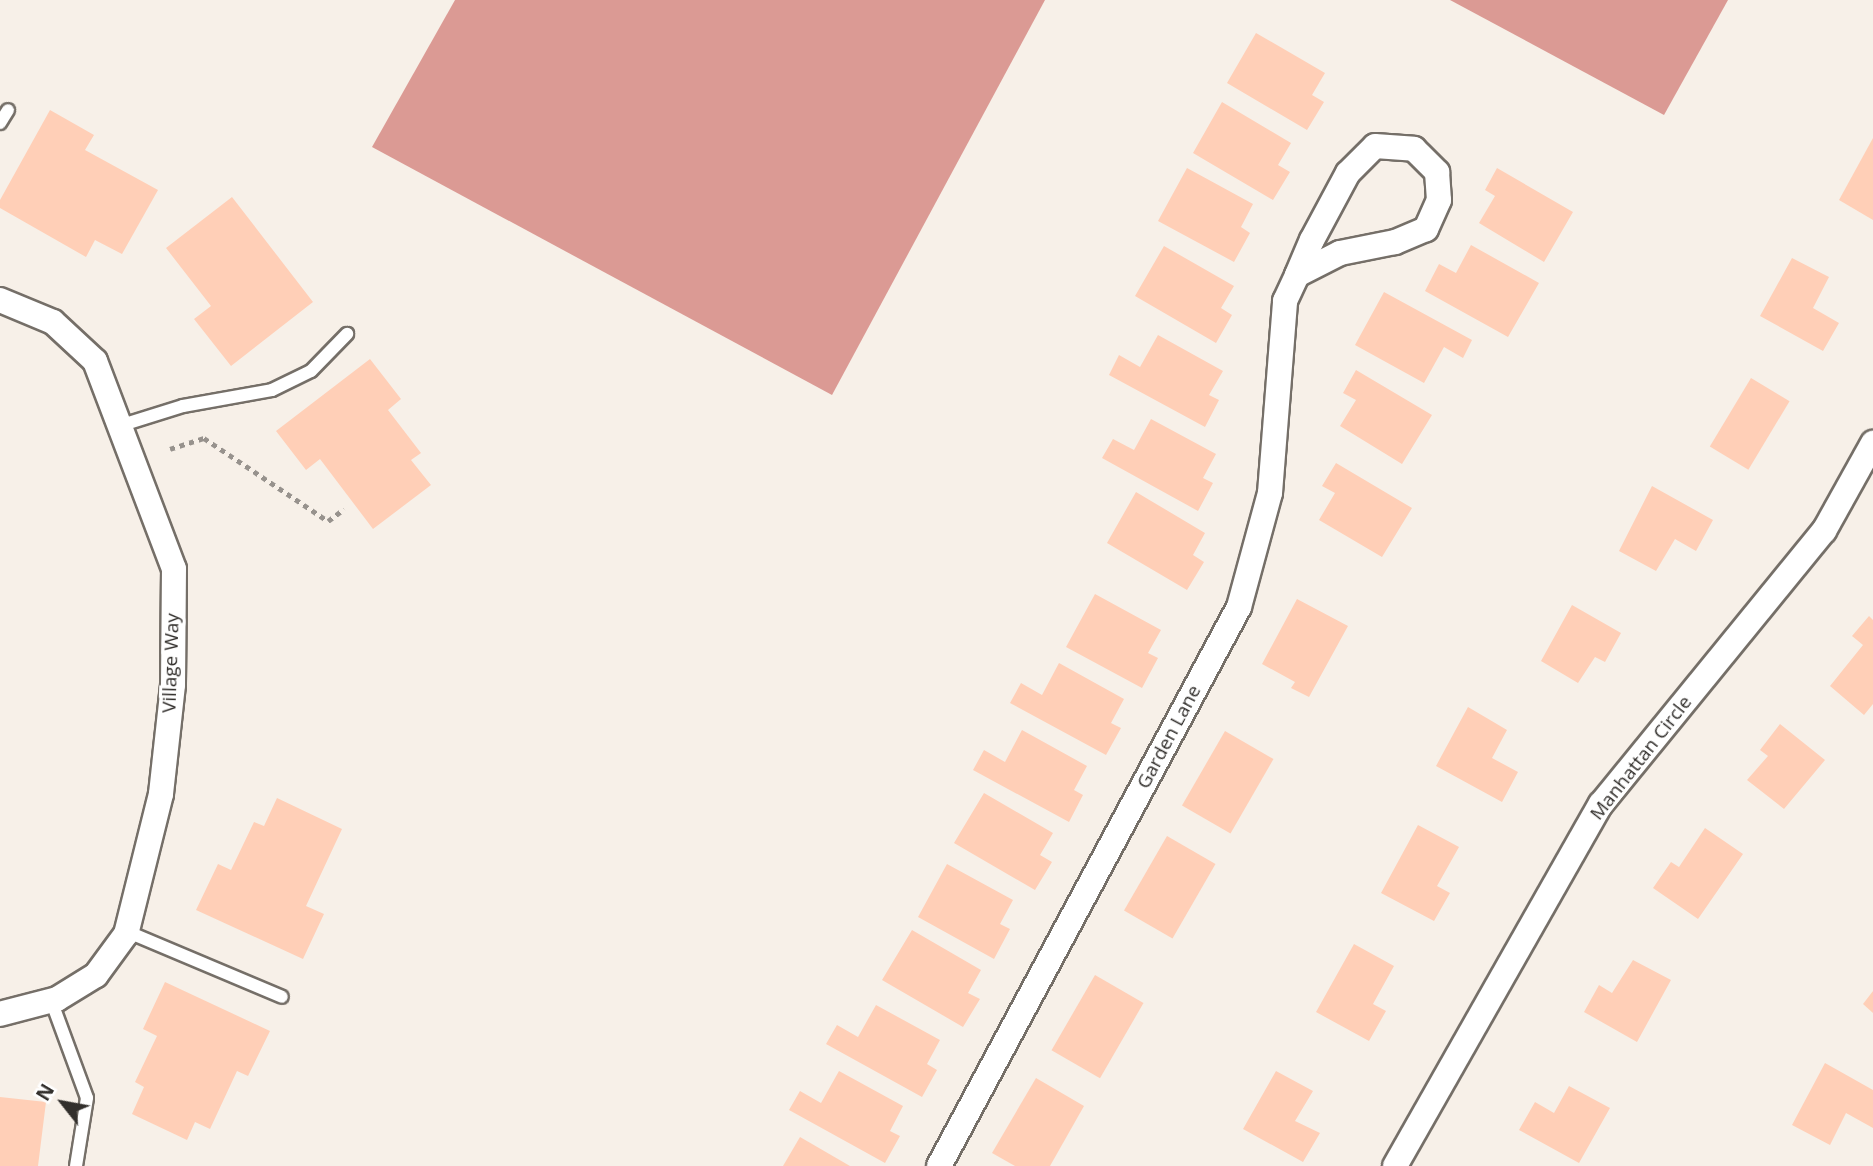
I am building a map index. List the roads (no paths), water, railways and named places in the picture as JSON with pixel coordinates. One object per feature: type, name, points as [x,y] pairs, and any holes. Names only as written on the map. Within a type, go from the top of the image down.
[{"type":"street","name":"Garden Lane","points":[[939,1166],[1239,607],[1270,493],[1285,302],[1297,275],[1348,173],[1375,146],[1414,149],[1437,172],[1439,200],[1426,229],[1395,242],[1340,253],[1297,275]]},
{"type":"street","name":"Village Way","points":[[0,300],[53,323],[95,361],[174,569],[173,685],[161,794],[127,931],[96,975],[51,1000],[0,1014]]},
{"type":"street","name":"Manhattan Circle","points":[[1395,1166],[1601,804],[1824,531],[1873,443]]},
{"type":"lane","points":[[0,123],[8,110]]},
{"type":"lane","points":[[119,426],[183,406],[272,390],[311,371],[347,334]]},
{"type":"lane","points":[[127,931],[282,998]]},
{"type":"lane","points":[[51,1000],[87,1098],[76,1166]]}]
